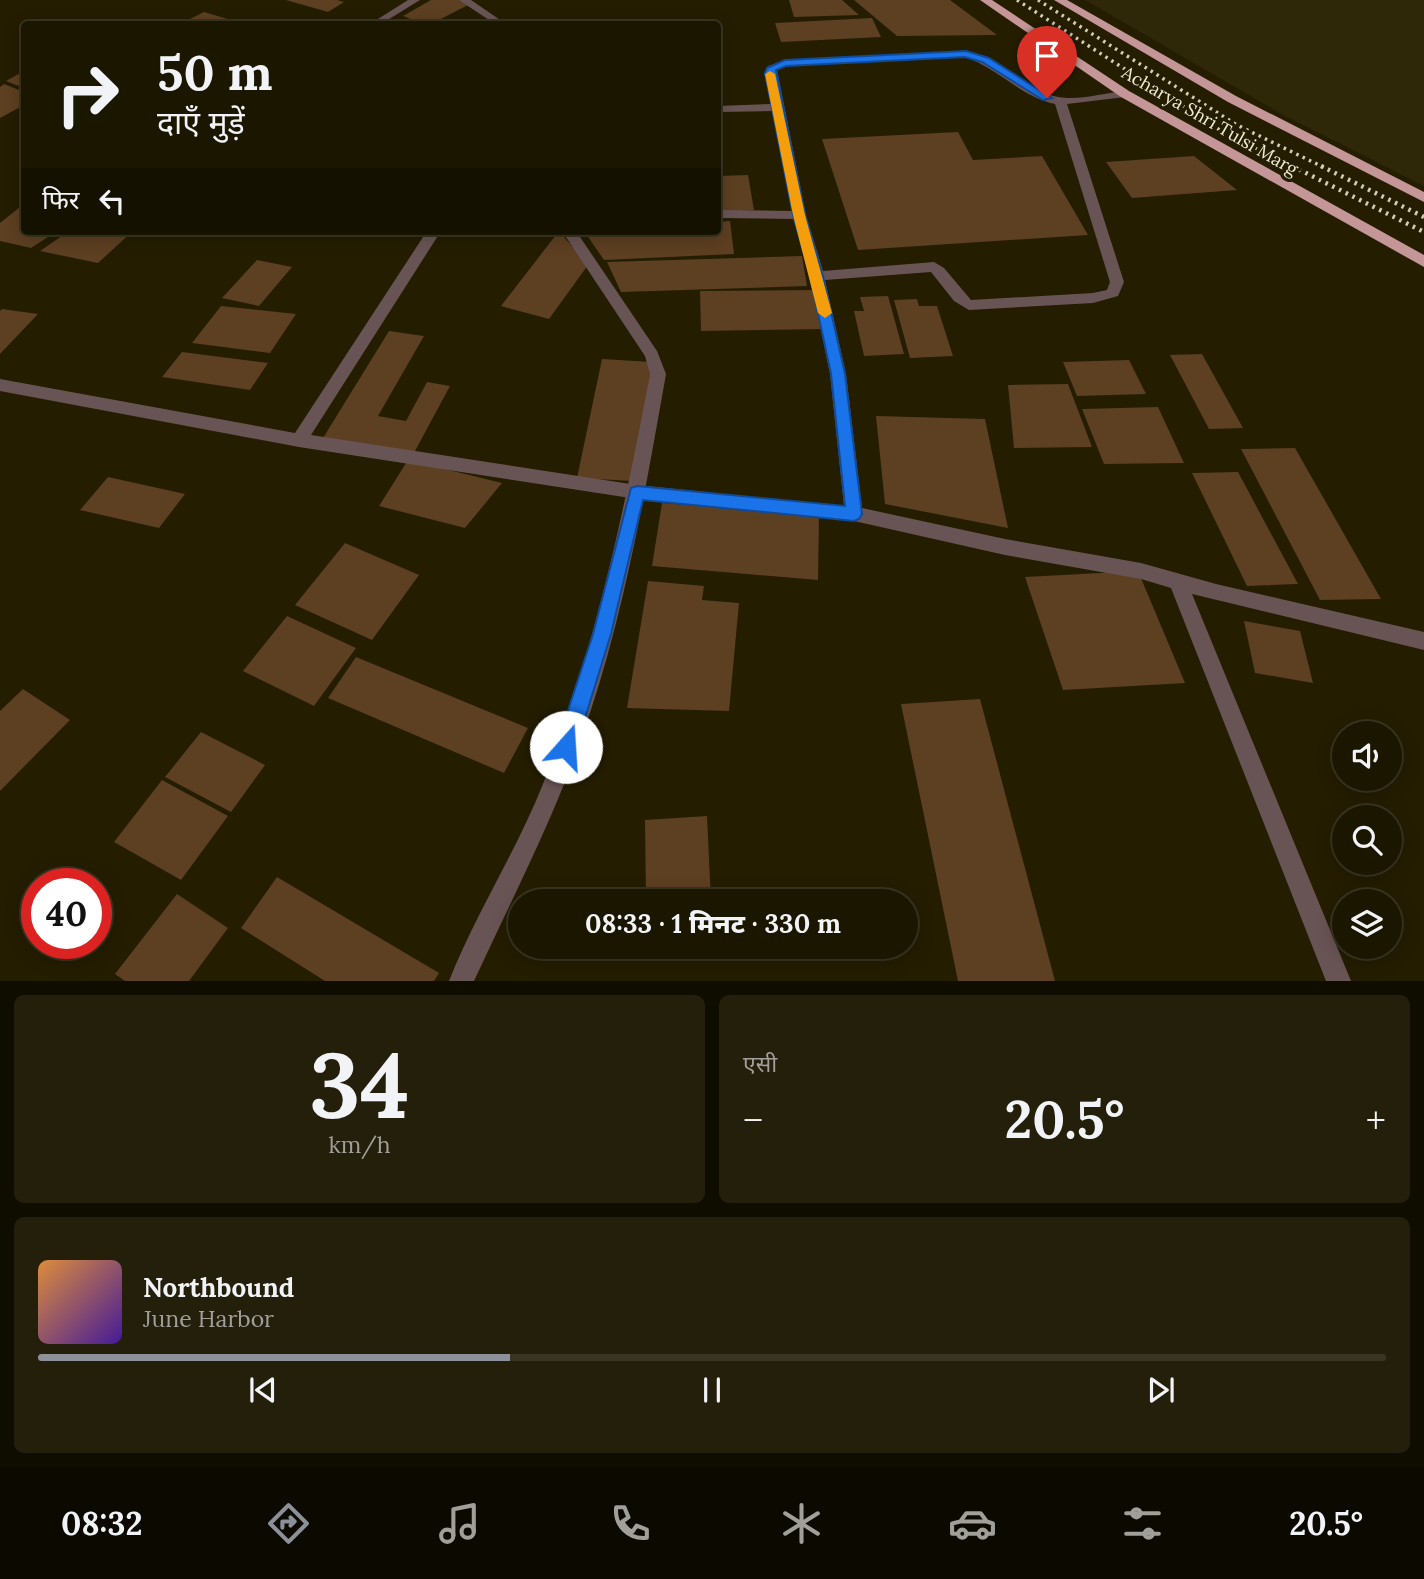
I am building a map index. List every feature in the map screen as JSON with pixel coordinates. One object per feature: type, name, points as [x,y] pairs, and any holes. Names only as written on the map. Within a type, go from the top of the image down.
[{"type":"highway","name":"Acharya Shri Tulsi Marg","points":[[985,0],[1125,94],[1424,262]]},
{"type":"highway","name":"Acharya Shri Tulsi Marg","points":[[1059,0],[1232,99],[1424,198]]},
{"type":"street","points":[[380,21],[415,0]]},
{"type":"street","points":[[464,0],[496,21]]},
{"type":"street","points":[[854,514],[838,374],[817,276],[799,215],[770,73],[777,65],[942,54],[977,56],[1037,93],[1060,101],[1125,94]]},
{"type":"street","points":[[817,276],[934,267],[943,273],[962,301],[969,305],[1085,299],[1113,293],[1117,282],[1060,101]]},
{"type":"street","points":[[721,109],[777,107]]},
{"type":"street","points":[[721,214],[799,215]]},
{"type":"street","points":[[299,440],[431,235]]},
{"type":"street","points":[[461,981],[551,790],[588,683],[637,492],[658,374],[656,363],[572,235]]},
{"type":"street","points":[[0,385],[299,440],[637,492],[854,514],[1005,547],[1141,571],[1178,583],[1424,641]]},
{"type":"street","points":[[1178,583],[1339,981]]},
{"type":"shaded area","points":[[1085,0],[1424,0],[1424,186],[1283,115]]},
{"type":"building","points":[[286,0],[337,0],[344,2],[328,12]]},
{"type":"building","points":[[431,0],[459,0],[470,4],[437,21],[416,21],[403,16]]},
{"type":"building","points":[[789,0],[842,0],[859,15],[794,17]]},
{"type":"building","points":[[854,0],[950,0],[997,35],[897,36]]},
{"type":"building","points":[[204,12],[231,20],[229,21],[186,21]]},
{"type":"building","points":[[872,18],[881,37],[781,42],[775,23]]},
{"type":"building","points":[[21,73],[21,87],[6,81]]},
{"type":"building","points":[[4,84],[21,91],[21,107],[0,118],[0,87]]},
{"type":"building","points":[[958,132],[973,160],[1042,156],[1088,235],[858,250],[822,139]]},
{"type":"building","points":[[1194,156],[1237,190],[1132,198],[1106,162]]},
{"type":"building","points":[[748,175],[754,210],[721,212],[721,176]]},
{"type":"building","points":[[20,207],[21,235],[51,235],[31,248],[0,241],[0,223]]},
{"type":"building","points":[[730,221],[734,254],[604,260],[587,235],[721,235],[721,222]]},
{"type":"building","points":[[63,235],[129,235],[98,263],[40,251]]},
{"type":"building","points":[[556,235],[562,235],[588,265],[549,319],[501,306]]},
{"type":"building","points":[[802,256],[807,286],[621,292],[607,262]]},
{"type":"building","points":[[257,260],[292,267],[259,306],[222,298]]},
{"type":"building","points":[[817,290],[823,329],[701,331],[700,291]]},
{"type":"building","points":[[888,296],[904,354],[864,356],[854,311],[864,311],[860,297]]},
{"type":"building","points":[[917,299],[919,306],[937,306],[953,356],[910,358],[894,300]]},
{"type":"building","points":[[221,306],[296,314],[270,353],[192,343]]},
{"type":"building","points":[[2,309],[38,314],[0,354],[0,311]]},
{"type":"building","points":[[389,331],[424,336],[378,416],[406,421],[427,382],[450,386],[414,453],[323,438]]},
{"type":"building","points":[[182,352],[268,363],[250,390],[162,377]]},
{"type":"building","points":[[1202,354],[1243,428],[1209,429],[1170,355]]},
{"type":"building","points":[[602,359],[652,362],[633,481],[577,478]]},
{"type":"building","points":[[1129,360],[1146,394],[1077,396],[1063,362]]},
{"type":"building","points":[[1068,384],[1092,447],[1014,448],[1008,385]]},
{"type":"building","points":[[1158,407],[1184,463],[1104,464],[1082,409]]},
{"type":"building","points":[[876,416],[985,419],[1008,528],[885,504]]},
{"type":"building","points":[[1295,448],[1381,599],[1320,600],[1241,449]]},
{"type":"building","points":[[408,460],[502,483],[465,528],[379,506]]},
{"type":"building","points":[[1238,472],[1298,584],[1247,586],[1192,473]]},
{"type":"building","points":[[108,477],[185,494],[159,528],[80,510]]},
{"type":"building","points":[[662,503],[819,515],[818,580],[652,566]]},
{"type":"building","points":[[345,543],[419,575],[372,640],[295,605]]},
{"type":"building","points":[[1138,571],[1185,683],[1063,690],[1025,577]]},
{"type":"building","points":[[648,581],[704,586],[702,600],[739,603],[729,711],[627,708]]},
{"type":"building","points":[[287,616],[356,648],[314,706],[243,671]]},
{"type":"building","points":[[1244,621],[1300,631],[1313,683],[1255,673]]},
{"type":"building","points":[[356,657],[528,728],[504,773],[328,698]]},
{"type":"building","points":[[23,689],[70,720],[0,791],[0,711]]},
{"type":"building","points":[[980,699],[1055,981],[958,981],[901,704]]},
{"type":"building","points":[[201,732],[265,765],[231,812],[165,777]]},
{"type":"building","points":[[162,780],[228,816],[181,880],[114,842]]},
{"type":"building","points":[[707,816],[710,889],[646,889],[645,820]]},
{"type":"building","points":[[277,877],[439,973],[434,981],[325,981],[241,928]]},
{"type":"building","points":[[177,894],[228,928],[189,981],[125,981],[115,974]]},
{"type":"railway","points":[[1017,0],[1223,132],[1296,168]]},
{"type":"railway","points":[[1038,0],[1237,125],[1325,168]]},
{"type":"railway","points":[[1292,166],[1296,168]]},
{"type":"railway","points":[[1321,166],[1424,217]]},
{"type":"railway","points":[[1296,168],[1424,232]]},
{"type":"slow traffic","points":[[770,74],[799,215],[825,313]]},
{"type":"route","points":[[566,747],[602,634],[637,492],[854,514],[838,374],[817,276],[799,215],[770,73],[772,68],[785,63],[966,54],[986,60],[1047,98]]}]
